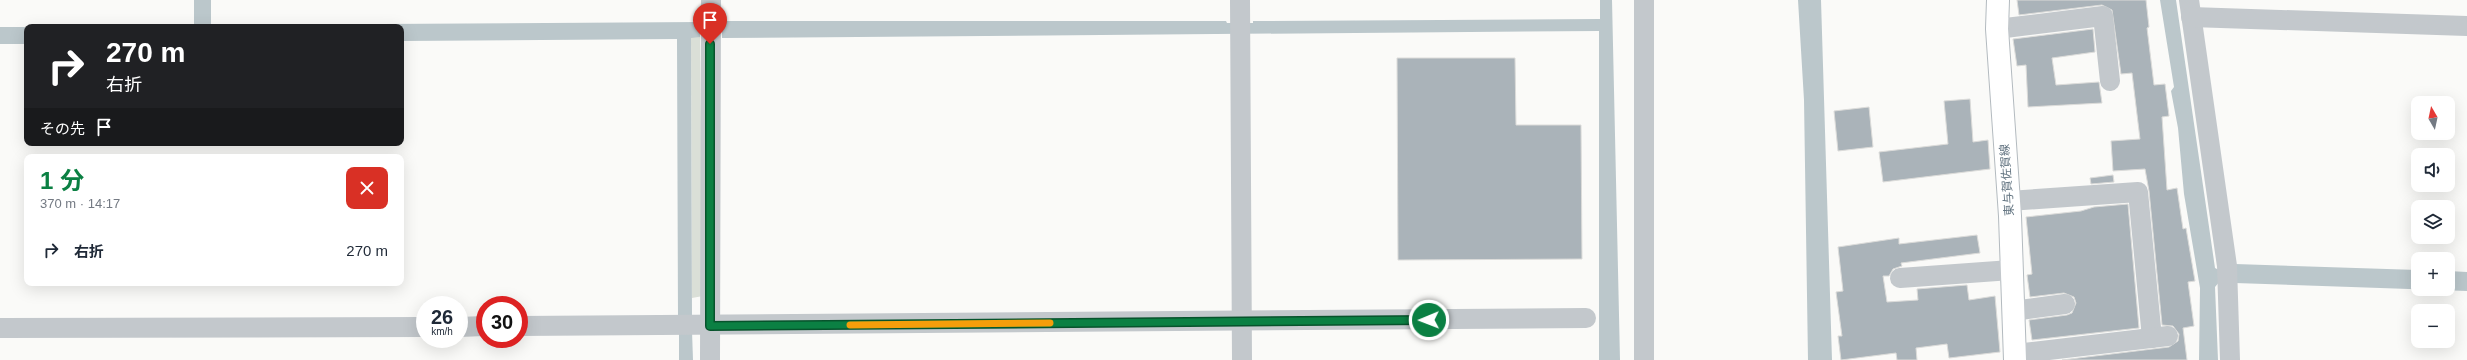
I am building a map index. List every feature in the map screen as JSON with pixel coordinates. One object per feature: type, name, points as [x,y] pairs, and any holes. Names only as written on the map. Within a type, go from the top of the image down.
[{"type":"main road","name":"東与賀佐賀線","points":[[1998,0],[1997,29],[2012,270],[2013,358]]},
{"type":"street","points":[[1644,0],[1644,360]]},
{"type":"street","points":[[2230,360],[2227,275],[2190,8],[2467,26]]},
{"type":"street","points":[[710,360],[694,326],[711,9]]},
{"type":"street","points":[[1997,29],[2103,16],[2110,80]]},
{"type":"street","points":[[1240,18],[1242,360]]},
{"type":"street","points":[[2008,201],[2138,192],[2160,337],[2013,358]]},
{"type":"street","points":[[1900,278],[2012,270]]},
{"type":"street","points":[[2013,311],[2064,304]]},
{"type":"street","points":[[528,326],[1242,322],[1586,318]]},
{"type":"street","points":[[0,328],[416,327]]},
{"type":"shaded area","points":[[194,0],[211,0],[211,24],[194,24]]},
{"type":"shaded area","points":[[1600,0],[1612,0],[1620,360],[1599,360],[1599,31],[722,38],[722,21],[1226,21],[1227,23],[1253,23],[1253,21],[1600,19]]},
{"type":"shaded area","points":[[1798,0],[1821,0],[1832,360],[1808,360],[1804,100]]},
{"type":"shaded area","points":[[2160,0],[2176,0],[2215,268],[2221,271],[2235,264],[2411,270],[2411,289],[2235,283],[2220,281],[2215,287],[2218,360],[2199,360],[2200,288],[2184,194],[2178,128],[2171,91],[2174,87]]},
{"type":"shaded area","points":[[700,22],[700,37],[691,38],[692,320],[678,320],[677,39],[404,41],[404,24],[374,24]]},
{"type":"shaded area","points":[[0,27],[24,27],[24,44],[0,44]]},
{"type":"shaded area","points":[[691,37],[700,37],[703,296],[692,298]]},
{"type":"shaded area","points":[[2455,271],[2467,272],[2467,291],[2455,291]]},
{"type":"shaded area","points":[[679,331],[692,331],[693,360],[679,360]]},
{"type":"building","points":[[2017,0],[2146,0],[2149,27],[2147,28],[2154,85],[2165,84],[2169,116],[2162,117],[2167,190],[2177,188],[2183,229],[2186,228],[2195,281],[2188,282],[2194,326],[2183,328],[2187,360],[2062,360],[2169,347],[2178,341],[2179,334],[2173,326],[2162,325],[2149,191],[2145,169],[2113,171],[2111,141],[2140,139],[2132,73],[2121,74],[2112,10],[2102,5],[2019,15]]},
{"type":"building","points":[[2093,29],[2095,52],[2052,58],[2056,85],[2099,82],[2102,103],[2028,107],[2026,65],[2017,66],[2013,39]]},
{"type":"building","points":[[1397,58],[1515,58],[1516,125],[1581,125],[1582,259],[1398,260]]},
{"type":"building","points":[[1970,99],[1973,142],[1988,140],[1990,169],[1883,182],[1879,152],[1948,144],[1944,101]]},
{"type":"building","points":[[1869,107],[1873,147],[1838,151],[1834,111]]},
{"type":"building","points":[[2113,175],[2114,182],[2091,184],[2090,178]]},
{"type":"building","points":[[2128,204],[2139,328],[2032,340],[2029,320],[2067,315],[2072,313],[2076,303],[2074,297],[2064,293],[2030,297],[2027,275],[2032,274],[2026,217],[2081,211],[2094,207]]},
{"type":"building","points":[[1977,235],[1980,253],[1901,263],[1902,266],[1893,269],[1889,276],[1883,276],[1887,302],[1918,300],[1917,289],[1967,285],[1969,300],[1995,296],[2000,352],[1949,358],[1947,344],[1916,348],[1917,360],[1897,360],[1896,353],[1841,360],[1838,336],[1842,336],[1836,292],[1843,291],[1838,247],[1899,238],[1899,244]]},
{"type":"slow traffic","points":[[850,325],[1050,323]]},
{"type":"route","points":[[710,44],[710,326],[1429,320]]}]
